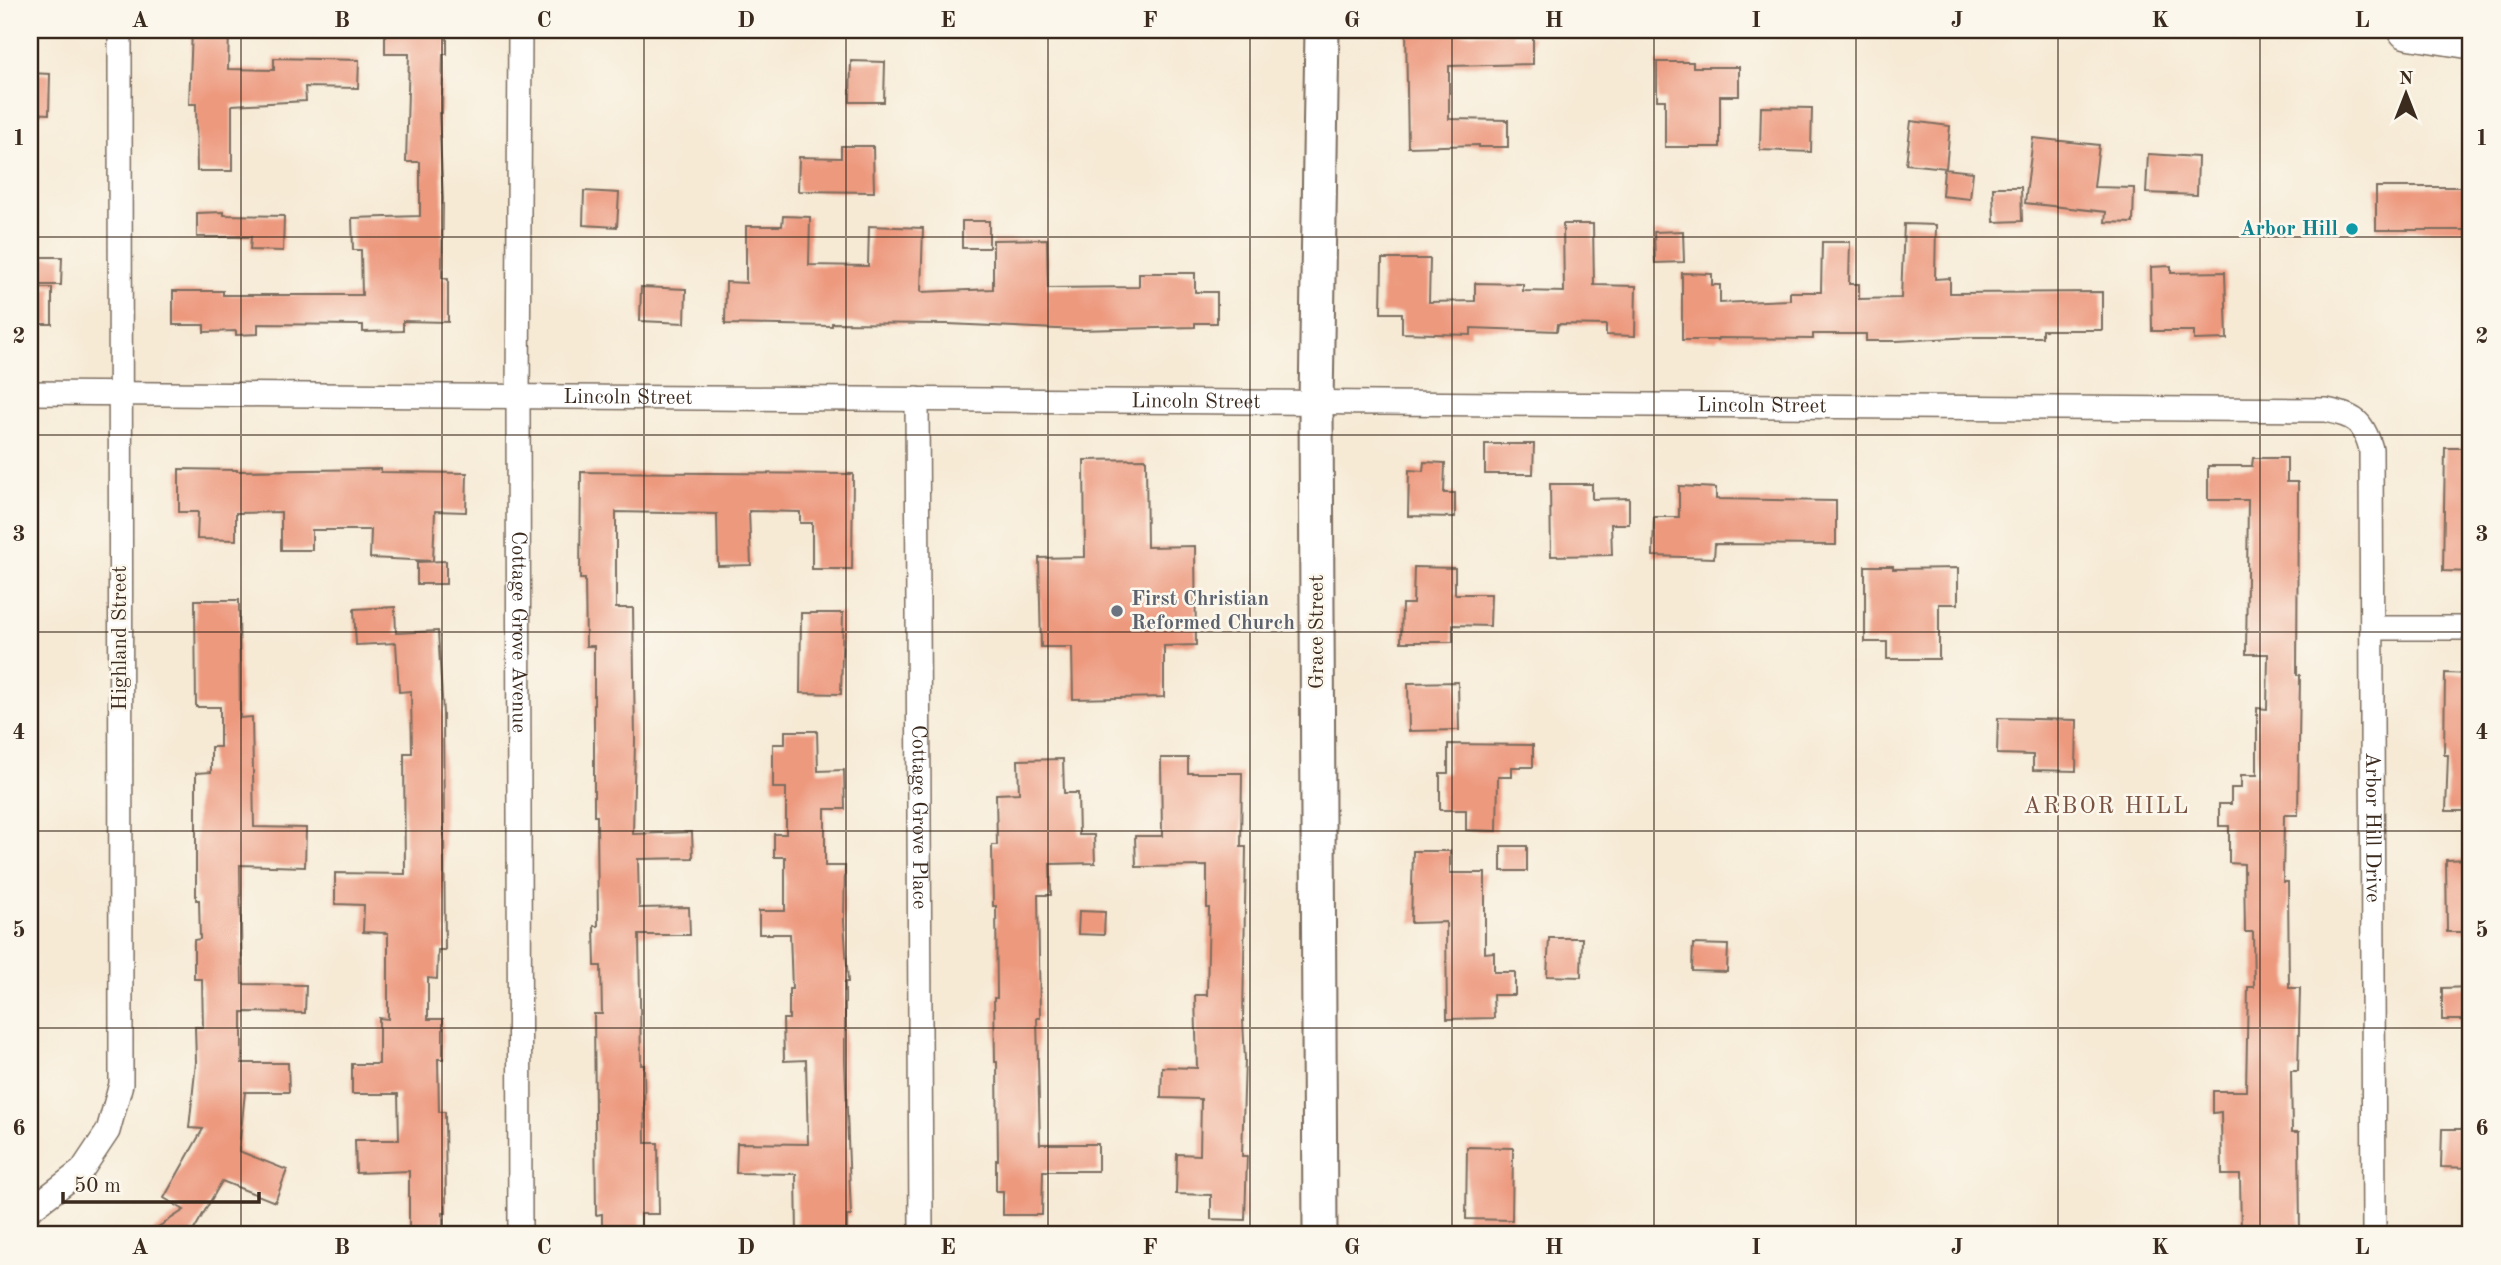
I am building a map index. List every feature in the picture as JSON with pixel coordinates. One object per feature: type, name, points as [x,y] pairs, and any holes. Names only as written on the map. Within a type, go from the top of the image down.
[{"type":"main road","points":[[2406,30],[2471,40]]},
{"type":"street","name":"Highland Street","points":[[30,1210],[82,1170],[108,1131],[121,1084],[120,30]]},
{"type":"street","name":"Cottage Grove Avenue","points":[[520,30],[520,1235]]},
{"type":"street","name":"Grace Street","points":[[1320,1235],[1316,403],[1322,30]]},
{"type":"street","name":"Lincoln Street","points":[[30,393],[2326,410],[2346,414],[2359,422]]},
{"type":"street","name":"Cottage Grove Place","points":[[917,399],[922,1235]]},
{"type":"street","name":"Arbor Hill Drive","points":[[2359,422],[2367,434],[2371,449],[2374,1235]]},
{"type":"street","points":[[2373,628],[2471,628]]},
{"type":"building","points":[[192,30],[229,30],[228,69],[274,70],[274,58],[359,60],[358,88],[305,87],[306,101],[232,105],[232,171],[197,171],[196,104],[189,104]]},
{"type":"building","points":[[385,30],[447,30],[447,54],[443,54],[442,113],[439,113],[443,198],[442,278],[448,279],[448,322],[403,321],[403,331],[363,332],[363,325],[258,324],[258,334],[236,335],[236,331],[204,332],[204,325],[173,325],[173,291],[223,291],[223,295],[362,295],[361,250],[353,250],[352,218],[420,216],[420,162],[406,162],[409,54],[385,54]]},
{"type":"building","points":[[1406,30],[1448,30],[1448,34],[1513,32],[1513,37],[1533,36],[1533,64],[1449,66],[1449,119],[1508,120],[1508,147],[1408,147]]},
{"type":"building","points":[[851,61],[885,62],[884,102],[850,102]]},
{"type":"building","points":[[1657,62],[1693,62],[1693,67],[1739,67],[1739,96],[1720,96],[1720,147],[1665,147],[1665,100],[1657,100]]},
{"type":"building","points":[[30,73],[50,74],[49,114],[30,113]]},
{"type":"building","points":[[1761,107],[1812,108],[1811,152],[1760,150]]},
{"type":"building","points":[[1911,121],[1950,126],[1946,168],[1906,164]]},
{"type":"building","points":[[2033,138],[2099,145],[2094,187],[2134,188],[2133,223],[2105,222],[2106,212],[2025,203]]},
{"type":"building","points":[[841,146],[873,146],[874,192],[798,191],[799,157],[841,158]]},
{"type":"building","points":[[2148,154],[2198,157],[2197,195],[2146,193]]},
{"type":"building","points":[[1944,169],[1973,172],[1970,199],[1942,196]]},
{"type":"building","points":[[1993,187],[2021,187],[2022,221],[1994,222]]},
{"type":"building","points":[[2376,187],[2471,187],[2471,230],[2376,230]]},
{"type":"building","points":[[584,191],[619,193],[617,227],[583,225]]},
{"type":"building","points":[[224,212],[224,215],[284,216],[283,251],[250,250],[251,237],[197,237],[197,213]]},
{"type":"building","points":[[783,216],[810,217],[809,265],[868,266],[869,226],[923,228],[921,292],[993,289],[993,240],[1047,239],[1048,288],[1139,287],[1139,273],[1195,273],[1195,292],[1217,292],[1217,323],[1195,323],[1195,327],[1079,330],[948,324],[725,324],[726,282],[746,283],[746,226],[782,226]]},
{"type":"building","points":[[962,221],[989,221],[989,248],[962,248]]},
{"type":"building","points":[[1563,224],[1593,224],[1594,285],[1636,286],[1635,336],[1606,335],[1606,325],[1558,324],[1557,331],[1471,328],[1471,335],[1402,333],[1402,313],[1381,313],[1382,259],[1430,259],[1429,302],[1475,301],[1475,283],[1523,284],[1523,291],[1564,292]]},
{"type":"building","points":[[1904,224],[1936,225],[1935,279],[1950,278],[1950,293],[2102,292],[2102,330],[2042,330],[2042,337],[1896,341],[1866,341],[1866,334],[1813,334],[1813,339],[1682,340],[1682,273],[1712,274],[1712,285],[1720,285],[1720,303],[1790,300],[1790,292],[1821,292],[1822,242],[1850,242],[1849,284],[1859,284],[1859,299],[1901,298]]},
{"type":"building","points":[[1683,231],[1684,262],[1655,263],[1654,232]]},
{"type":"building","points":[[37,257],[62,257],[61,285],[37,285]]},
{"type":"building","points":[[2171,266],[2171,273],[2225,272],[2227,339],[2194,340],[2194,331],[2152,331],[2151,267]]},
{"type":"building","points":[[641,287],[686,289],[685,323],[640,321]]},
{"type":"building","points":[[30,288],[52,288],[52,324],[30,324]]},
{"type":"building","points":[[1485,444],[1534,444],[1533,474],[1485,474]]},
{"type":"building","points":[[2445,448],[2471,448],[2471,572],[2443,571]]},
{"type":"building","points":[[2253,458],[2287,458],[2287,482],[2298,482],[2298,815],[2284,815],[2283,882],[2288,882],[2289,988],[2300,988],[2298,1071],[2291,1071],[2292,1132],[2299,1132],[2300,1235],[2241,1235],[2240,1175],[2222,1175],[2221,1112],[2213,1113],[2213,1091],[2246,1091],[2248,987],[2254,987],[2253,932],[2245,932],[2244,864],[2229,863],[2229,826],[2219,826],[2219,804],[2231,804],[2231,788],[2241,788],[2241,775],[2257,775],[2257,708],[2267,709],[2268,654],[2246,654],[2248,500],[2208,500],[2208,466],[2252,466]]},
{"type":"building","points":[[1146,459],[1147,547],[1195,546],[1196,645],[1164,646],[1164,697],[1073,699],[1072,647],[1041,647],[1039,558],[1085,557],[1084,460]]},
{"type":"building","points":[[1424,462],[1445,463],[1444,493],[1455,493],[1455,517],[1408,516],[1409,470],[1423,471]]},
{"type":"building","points":[[179,469],[381,469],[381,472],[467,473],[466,512],[435,511],[433,561],[370,558],[371,530],[312,530],[312,550],[281,550],[281,512],[236,513],[236,540],[197,539],[198,512],[179,512]]},
{"type":"building","points":[[581,472],[853,474],[852,569],[812,569],[812,523],[800,523],[800,512],[749,511],[751,565],[718,566],[717,514],[616,512],[616,608],[633,608],[633,834],[692,832],[693,858],[638,859],[639,908],[689,907],[690,935],[639,935],[645,1143],[658,1143],[659,1214],[641,1214],[641,1235],[602,1235],[602,1214],[596,1215],[594,1014],[602,1014],[601,966],[595,966],[594,926],[598,926],[597,816],[594,816],[594,646],[586,646],[585,579],[580,579]]},
{"type":"building","points":[[1550,484],[1592,484],[1592,499],[1629,498],[1629,524],[1611,524],[1612,555],[1551,556]]},
{"type":"building","points":[[1679,486],[1716,488],[1716,499],[1836,501],[1836,545],[1715,544],[1714,558],[1653,556],[1654,517],[1679,517]]},
{"type":"building","points":[[446,561],[446,584],[417,584],[417,562]]},
{"type":"building","points":[[1865,566],[1893,566],[1893,569],[1958,568],[1958,604],[1939,604],[1939,659],[1887,659],[1887,642],[1865,642]]},
{"type":"building","points":[[1414,567],[1455,568],[1455,594],[1491,594],[1490,626],[1453,625],[1453,642],[1401,642],[1402,604],[1413,604]]},
{"type":"building","points":[[195,600],[239,600],[240,718],[252,717],[254,827],[306,828],[305,867],[240,865],[242,984],[306,985],[305,1013],[242,1012],[242,1063],[288,1063],[289,1092],[245,1092],[239,1151],[287,1170],[275,1202],[222,1181],[191,1235],[146,1235],[184,1210],[164,1198],[203,1129],[189,1128],[196,1062],[195,1027],[203,1027],[202,979],[194,979],[194,940],[200,939],[199,900],[196,900],[196,773],[211,772],[211,747],[220,747],[220,707],[196,707]]},
{"type":"building","points":[[395,607],[396,633],[438,631],[443,714],[445,950],[438,950],[437,979],[428,978],[428,1019],[443,1019],[443,1059],[438,1059],[439,1112],[445,1112],[446,1213],[443,1213],[443,1235],[409,1235],[409,1171],[356,1173],[355,1140],[399,1140],[398,1094],[352,1094],[352,1064],[379,1064],[379,1018],[388,1019],[388,933],[363,932],[364,905],[335,904],[335,873],[405,874],[404,753],[412,753],[411,691],[399,692],[396,643],[356,645],[354,609]]},
{"type":"building","points":[[801,613],[843,613],[841,694],[800,693]]},
{"type":"building","points":[[2445,673],[2471,674],[2471,811],[2446,811],[2448,755],[2444,755]]},
{"type":"building","points":[[1458,682],[1459,730],[1409,731],[1408,683]]},
{"type":"building","points":[[1998,718],[2077,720],[2076,771],[2033,770],[2033,755],[1997,754]]},
{"type":"building","points":[[785,731],[817,731],[818,771],[844,770],[845,809],[825,809],[825,866],[845,866],[844,921],[848,982],[845,982],[845,1060],[851,1216],[847,1216],[847,1235],[797,1235],[796,1174],[736,1173],[737,1143],[808,1144],[806,1060],[784,1061],[783,1019],[789,1019],[789,989],[792,989],[790,934],[759,934],[759,911],[785,911],[785,857],[774,857],[774,834],[786,834],[786,788],[773,788],[773,744],[785,744]]},
{"type":"building","points":[[1448,744],[1533,745],[1533,767],[1512,767],[1512,777],[1498,777],[1497,831],[1466,830],[1466,810],[1440,810],[1440,773],[1448,773]]},
{"type":"building","points":[[1161,758],[1188,758],[1188,773],[1242,773],[1241,847],[1246,847],[1242,1156],[1247,1156],[1245,1220],[1211,1219],[1211,1195],[1176,1194],[1177,1154],[1200,1155],[1201,1099],[1161,1098],[1162,1067],[1197,1068],[1195,995],[1207,995],[1209,908],[1207,866],[1136,867],[1135,836],[1162,836]]},
{"type":"building","points":[[1063,759],[1064,793],[1078,793],[1079,835],[1094,835],[1095,863],[1050,864],[1051,895],[1038,895],[1040,1144],[1098,1144],[1098,1171],[1043,1171],[1042,1215],[1003,1215],[1003,1191],[996,1191],[996,906],[993,906],[992,845],[997,845],[996,794],[1019,793],[1018,760]]},
{"type":"building","points":[[1501,846],[1527,846],[1527,871],[1501,871]]},
{"type":"building","points":[[1413,851],[1450,851],[1450,873],[1485,873],[1485,953],[1494,952],[1494,972],[1515,972],[1515,995],[1493,995],[1494,1018],[1447,1019],[1446,922],[1411,923]]},
{"type":"building","points":[[2471,859],[2471,932],[2447,932],[2446,860]]},
{"type":"building","points":[[1079,911],[1105,912],[1104,935],[1078,934]]},
{"type":"building","points":[[1549,938],[1582,938],[1581,977],[1547,976]]},
{"type":"building","points":[[1693,944],[1728,945],[1727,972],[1692,971]]},
{"type":"building","points":[[2471,987],[2471,1020],[2442,1020],[2442,988]]},
{"type":"building","points":[[2442,1129],[2471,1129],[2471,1168],[2441,1167]]},
{"type":"building","points":[[1467,1147],[1513,1148],[1512,1220],[1466,1219]]},
{"type":"place","name":"Arbor Hill","points":[[2352,229]]},
{"type":"place","name":"First Christian Reformed Church","points":[[1117,611]]},
{"type":"district","name":"ARBOR HILL","points":[[2107,806]]}]
